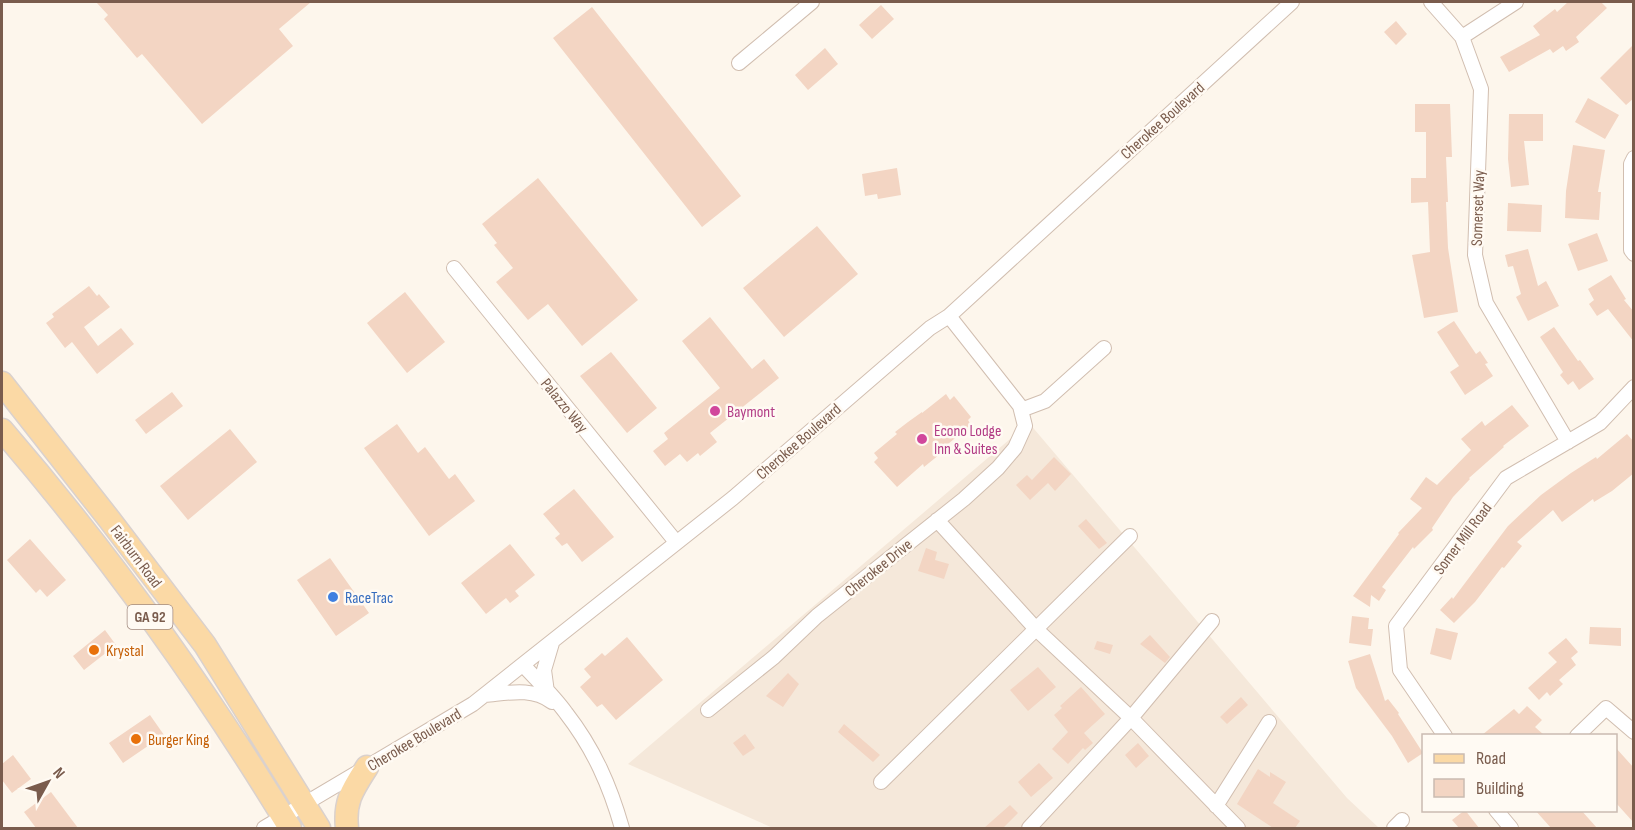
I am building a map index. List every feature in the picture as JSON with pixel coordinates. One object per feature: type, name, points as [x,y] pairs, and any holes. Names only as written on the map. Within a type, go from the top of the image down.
[{"type":"main road","name":"Fairburn Road","points":[[2,383],[110,519],[205,645],[319,828]]},
{"type":"main road","name":"Fairburn Road","points":[[2,430],[82,526],[177,654],[286,823]]},
{"type":"main road","points":[[347,828],[345,812],[350,794],[367,767]]},
{"type":"street","points":[[739,63],[812,2]]},
{"type":"street","name":"Cherokee Boulevard","points":[[264,828],[286,823],[305,803],[473,704],[733,498],[930,328],[949,316],[1292,2]]},
{"type":"street","name":"Somerset Way","points":[[1431,2],[1462,37],[1481,89],[1475,255],[1486,303],[1568,442]]},
{"type":"street","points":[[1462,37],[1516,2]]},
{"type":"street","points":[[1634,158],[1631,174],[1631,250],[1634,254]]},
{"type":"street","name":"Palazzo Way","points":[[454,268],[675,542]]},
{"type":"street","points":[[949,316],[1021,410],[1045,400],[1104,348]]},
{"type":"street","name":"Somer Mill Road","points":[[1444,734],[1400,670],[1396,626],[1506,478],[1600,423],[1634,387]]},
{"type":"street","name":"Cherokee Drive","points":[[708,710],[774,657],[817,616],[982,483],[1015,448],[1025,426],[1021,410]]},
{"type":"street","points":[[937,520],[1036,629],[1131,718],[1238,828]]},
{"type":"street","points":[[881,782],[1130,536]]},
{"type":"street","points":[[1029,828],[1131,718],[1212,621]]},
{"type":"street","points":[[547,692],[544,670],[552,643]]},
{"type":"street","points":[[523,665],[566,712],[592,751],[612,793],[622,828]]},
{"type":"street","points":[[485,695],[528,691],[546,698],[566,712]]},
{"type":"street","points":[[1578,734],[1606,708],[1634,732]]},
{"type":"street","points":[[1216,806],[1269,722]]},
{"type":"street","points":[[1499,812],[1511,828]]},
{"type":"shaded area","points":[[1029,423],[1347,798],[1379,828],[773,828],[628,764]]},
{"type":"building","points":[[96,2],[311,2],[279,29],[293,46],[202,124],[142,54],[137,58],[104,19],[108,15]]},
{"type":"building","points":[[1568,2],[1601,2],[1607,8],[1576,37],[1579,42],[1566,51],[1563,46],[1553,53],[1550,49],[1509,72],[1500,57],[1540,35],[1533,26],[1555,9],[1557,12]]},
{"type":"building","points":[[881,5],[894,19],[872,39],[859,25]]},
{"type":"building","points":[[592,7],[741,196],[702,227],[553,38]]},
{"type":"building","points":[[1396,21],[1407,34],[1396,45],[1384,32]]},
{"type":"building","points":[[1634,44],[1634,98],[1626,105],[1600,78]]},
{"type":"building","points":[[825,48],[838,64],[808,90],[795,75]]},
{"type":"building","points":[[1588,98],[1619,115],[1605,139],[1575,122]]},
{"type":"building","points":[[1415,104],[1450,104],[1452,157],[1446,157],[1448,202],[1446,202],[1448,248],[1458,312],[1424,318],[1412,255],[1430,252],[1428,202],[1411,203],[1411,178],[1426,178],[1426,132],[1415,132]]},
{"type":"building","points":[[1509,114],[1543,114],[1543,141],[1524,141],[1529,185],[1511,187],[1508,159]]},
{"type":"building","points":[[1573,145],[1605,150],[1598,192],[1601,192],[1599,220],[1565,218],[1566,191]]},
{"type":"building","points":[[897,168],[901,195],[878,199],[877,194],[865,196],[862,174]]},
{"type":"building","points":[[538,178],[638,300],[582,346],[548,304],[528,320],[496,282],[513,268],[494,245],[497,243],[482,224]]},
{"type":"building","points":[[1508,203],[1542,205],[1541,232],[1507,231]]},
{"type":"building","points":[[817,226],[858,274],[784,337],[743,288]]},
{"type":"building","points":[[1597,233],[1608,261],[1578,271],[1568,244]]},
{"type":"building","points":[[1528,249],[1538,286],[1546,281],[1559,306],[1528,321],[1516,297],[1521,294],[1513,266],[1508,267],[1505,255]]},
{"type":"building","points":[[1611,275],[1626,299],[1624,300],[1634,312],[1634,342],[1608,309],[1597,316],[1589,304],[1594,300],[1588,289]]},
{"type":"building","points":[[89,286],[110,307],[84,327],[98,346],[121,328],[134,344],[97,374],[72,342],[65,348],[46,323],[54,317],[52,314]]},
{"type":"building","points":[[405,292],[445,342],[407,373],[367,323]]},
{"type":"building","name":"Baymont","points":[[710,317],[752,369],[764,359],[779,378],[710,433],[717,442],[700,456],[698,453],[687,462],[680,454],[665,466],[653,451],[668,439],[664,433],[720,388],[682,341]]},
{"type":"building","points":[[1454,321],[1476,354],[1480,351],[1493,376],[1465,395],[1450,372],[1459,366],[1437,332]]},
{"type":"building","points":[[1554,327],[1594,379],[1579,390],[1573,381],[1568,385],[1560,375],[1563,372],[1540,337]]},
{"type":"building","points":[[611,352],[657,408],[627,433],[580,376]]},
{"type":"building","points":[[172,392],[183,406],[146,434],[135,420]]},
{"type":"building","name":"Econo Lodge Inn & Suites","points":[[946,394],[950,400],[954,396],[971,417],[968,420],[971,425],[948,444],[950,446],[924,467],[923,464],[897,487],[874,462],[878,458],[874,453],[897,434],[895,432]]},
{"type":"building","points":[[1512,405],[1529,426],[1503,446],[1469,478],[1453,497],[1432,528],[1433,530],[1414,549],[1413,547],[1382,587],[1386,590],[1379,601],[1371,595],[1370,607],[1353,596],[1398,533],[1422,508],[1410,499],[1426,477],[1437,485],[1471,450],[1461,439],[1482,421],[1485,426]]},
{"type":"building","points":[[397,424],[418,453],[425,447],[449,479],[455,474],[475,501],[429,536],[364,448]]},
{"type":"building","points":[[230,429],[257,462],[188,520],[160,486]]},
{"type":"building","points":[[1627,434],[1634,442],[1634,473],[1612,491],[1594,502],[1593,499],[1562,522],[1553,510],[1517,542],[1522,546],[1504,568],[1502,567],[1475,602],[1454,623],[1440,610],[1452,597],[1453,599],[1508,526],[1541,495],[1571,473],[1596,457],[1597,459]]},
{"type":"building","points":[[1054,457],[1071,474],[1055,491],[1048,483],[1030,500],[1016,485],[1027,475],[1032,480]]},
{"type":"building","points":[[574,489],[614,537],[582,562],[567,543],[562,546],[555,538],[560,534],[543,514]]},
{"type":"building","points":[[1086,519],[1107,543],[1099,549],[1078,526]]},
{"type":"building","points":[[30,539],[66,580],[47,597],[40,589],[36,593],[7,560]]},
{"type":"building","points":[[510,544],[535,575],[515,591],[519,596],[510,603],[506,598],[486,614],[461,583]]},
{"type":"building","points":[[926,548],[937,552],[935,560],[949,564],[944,579],[918,571]]},
{"type":"building","name":"RaceTrac","points":[[330,558],[369,613],[336,636],[297,580]]},
{"type":"building","points":[[1352,616],[1369,618],[1368,629],[1373,629],[1371,646],[1349,643]]},
{"type":"building","points":[[1590,627],[1621,628],[1621,646],[1589,644]]},
{"type":"building","points":[[1436,628],[1458,633],[1451,660],[1430,654]]},
{"type":"building","name":"Krystal","points":[[105,630],[116,645],[84,670],[73,656]]},
{"type":"building","points":[[1150,635],[1170,657],[1165,663],[1140,644]]},
{"type":"building","points":[[627,637],[663,680],[616,720],[602,704],[597,707],[580,687],[591,677],[584,669],[602,653],[605,656]]},
{"type":"building","points":[[1566,638],[1578,652],[1571,658],[1576,665],[1559,680],[1563,684],[1550,696],[1547,692],[1539,700],[1528,688],[1557,662],[1548,653]]},
{"type":"building","points":[[1097,641],[1113,645],[1110,654],[1094,649]]},
{"type":"building","points":[[1370,654],[1385,701],[1388,699],[1399,713],[1422,754],[1408,763],[1392,736],[1356,688],[1348,661]]},
{"type":"building","points":[[1038,667],[1056,687],[1028,711],[1010,690]]},
{"type":"building","points":[[788,673],[799,684],[783,707],[766,696]]},
{"type":"building","points":[[1081,687],[1105,714],[1084,733],[1093,743],[1085,750],[1083,748],[1068,764],[1052,749],[1068,732],[1054,715],[1062,708],[1060,706]]},
{"type":"building","points":[[1241,697],[1248,705],[1227,724],[1220,717]]},
{"type":"building","points":[[1527,706],[1542,720],[1535,727],[1543,734],[1483,734],[1514,709],[1519,714]]},
{"type":"building","name":"Burger King","points":[[150,715],[164,735],[123,763],[109,743]]},
{"type":"building","points":[[844,724],[880,755],[873,762],[838,732]]},
{"type":"building","points":[[745,734],[755,748],[743,756],[733,743]]},
{"type":"building","points":[[1138,743],[1149,756],[1136,768],[1125,755]]},
{"type":"building","points":[[1617,749],[1634,768],[1634,823],[1617,804]]},
{"type":"building","points":[[13,755],[31,779],[12,793],[2,780],[2,764]]},
{"type":"building","points":[[1039,763],[1053,778],[1031,797],[1018,782]]},
{"type":"building","points":[[1258,769],[1270,777],[1270,772],[1286,782],[1273,803],[1300,821],[1295,828],[1273,828],[1237,804]]},
{"type":"building","points":[[51,792],[78,828],[36,828],[24,812]]},
{"type":"building","points":[[1010,805],[1018,813],[1003,828],[984,828]]},
{"type":"building","points":[[1462,812],[1467,812],[1479,828],[1459,828],[1452,820]]},
{"type":"building","points":[[1537,812],[1583,812],[1597,828],[1551,828]]},
{"type":"place","name":"Baymont","points":[[715,411]]},
{"type":"place","name":"Econo Lodge Inn & Suites","points":[[922,439]]},
{"type":"place","name":"RaceTrac","points":[[333,597]]},
{"type":"place","name":"Krystal","points":[[94,650]]},
{"type":"place","name":"Burger King","points":[[136,739]]}]
